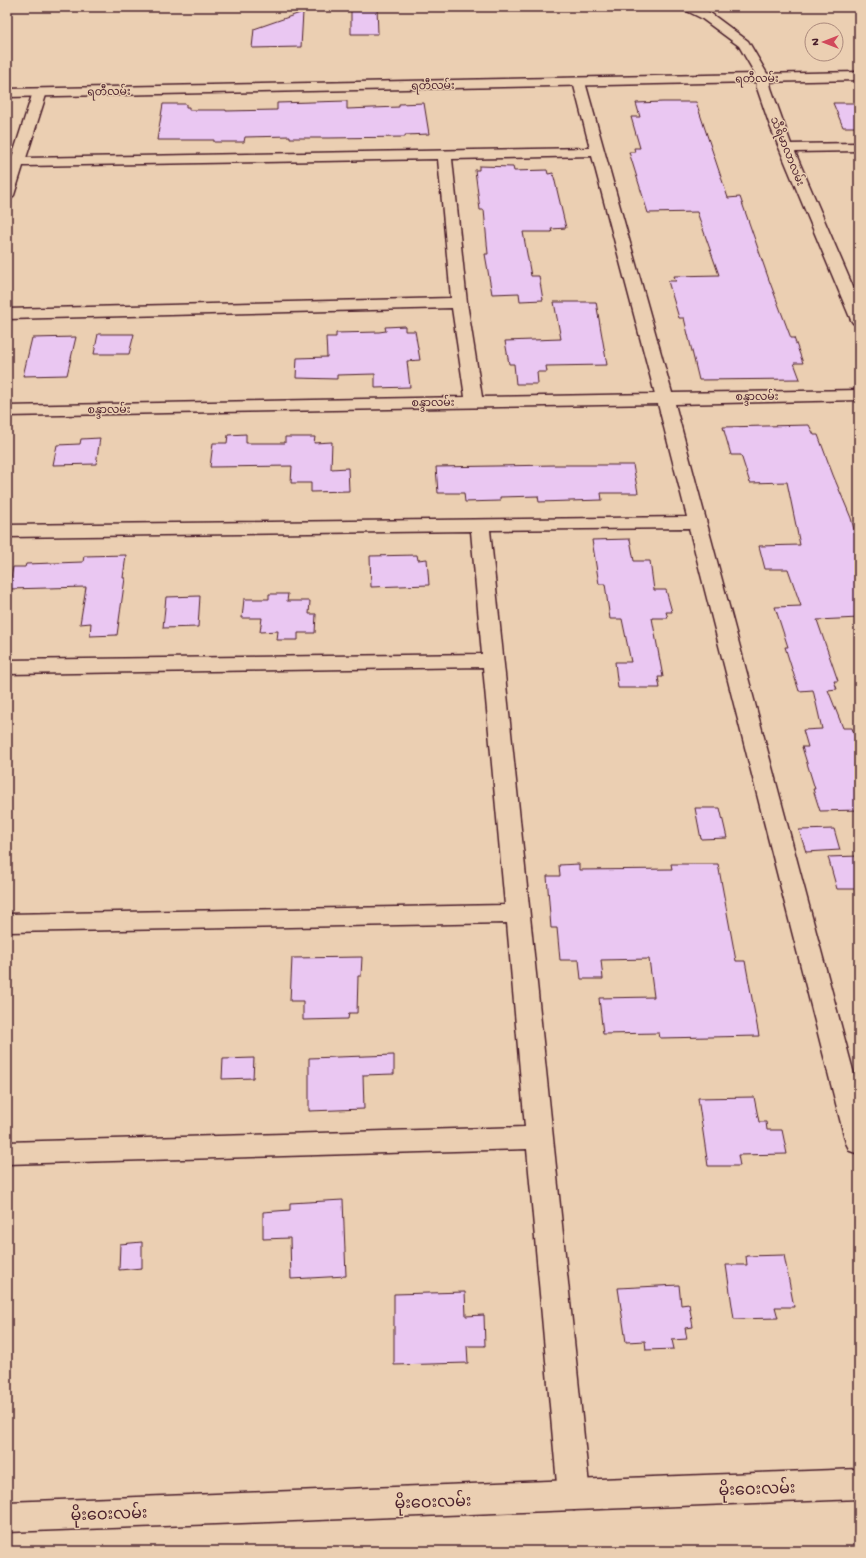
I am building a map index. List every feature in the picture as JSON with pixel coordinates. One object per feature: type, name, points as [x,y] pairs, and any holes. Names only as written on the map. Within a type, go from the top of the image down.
[{"type":"street","name":"သီရိမာလာလမ်း","points":[[689,7],[705,15],[744,44],[763,77],[764,88],[786,148],[859,320]]},
{"type":"street","name":"ရတီလမ်း","points":[[7,93],[859,76]]},
{"type":"street","points":[[579,82],[698,522],[859,1143]]},
{"type":"street","points":[[7,195],[40,92]]},
{"type":"street","points":[[786,148],[859,147]]},
{"type":"street","points":[[18,162],[598,152]]},
{"type":"street","points":[[444,155],[459,303],[474,402]]},
{"type":"street","points":[[7,314],[459,303]]},
{"type":"street","name":"စန္ဒာလမ်း","points":[[7,411],[859,395]]},
{"type":"street","points":[[7,531],[698,522]]},
{"type":"street","points":[[480,525],[574,1495]]},
{"type":"street","points":[[7,668],[493,660]]},
{"type":"street","points":[[7,923],[518,914]]},
{"type":"street","points":[[7,1153],[539,1138]]},
{"type":"street","name":"မိုးဝေးလမ်း","points":[[7,1517],[859,1484]]},
{"type":"building","points":[[351,7],[377,7],[378,34],[351,34]]},
{"type":"building","points":[[303,12],[301,47],[252,48],[254,29]]},
{"type":"building","points":[[347,101],[347,109],[399,107],[399,104],[424,103],[429,134],[405,135],[405,137],[245,137],[244,142],[214,142],[214,140],[157,140],[163,104],[186,104],[186,107],[189,107],[189,110],[226,111],[277,110],[277,103]]},
{"type":"building","points":[[696,102],[728,198],[740,197],[791,338],[794,338],[803,363],[794,363],[800,379],[699,380],[684,318],[679,318],[668,281],[676,281],[674,276],[719,275],[697,212],[648,213],[629,152],[635,152],[634,148],[640,148],[631,117],[640,117],[636,103]]},
{"type":"building","points":[[833,103],[859,103],[859,127],[843,127]]},
{"type":"building","points":[[479,166],[513,167],[514,171],[547,170],[548,174],[553,173],[566,228],[551,229],[552,232],[523,232],[531,276],[539,276],[543,300],[520,301],[519,293],[492,294],[485,254],[488,254],[484,210],[480,210],[475,170],[479,170]]},
{"type":"building","points":[[554,302],[596,302],[607,365],[546,366],[547,372],[537,372],[538,384],[516,384],[514,364],[509,364],[505,341],[561,339]]},
{"type":"building","points":[[405,326],[405,331],[415,331],[420,360],[407,361],[410,387],[375,388],[375,374],[337,375],[337,379],[296,378],[297,358],[327,357],[326,337],[336,337],[336,333],[379,332],[386,331],[385,327]]},
{"type":"building","points":[[98,334],[134,334],[129,354],[94,354]]},
{"type":"building","points":[[76,337],[67,375],[23,376],[32,338]]},
{"type":"building","points":[[809,425],[814,435],[818,435],[851,518],[859,549],[859,618],[817,620],[838,681],[834,681],[837,689],[828,690],[843,728],[852,728],[859,749],[859,810],[820,811],[802,747],[808,747],[803,730],[822,729],[813,690],[799,691],[785,647],[788,647],[775,607],[801,606],[788,569],[765,569],[759,546],[800,545],[787,482],[750,483],[741,455],[731,455],[723,427]]},
{"type":"building","points":[[246,434],[246,443],[285,443],[285,437],[315,437],[314,443],[332,442],[331,469],[348,468],[349,491],[311,492],[311,483],[291,483],[292,466],[210,467],[213,443],[227,443],[228,435]]},
{"type":"building","points":[[100,438],[96,464],[53,465],[57,445],[80,444],[81,439]]},
{"type":"building","points":[[633,465],[638,493],[601,493],[602,500],[539,502],[538,496],[500,497],[500,501],[465,502],[464,493],[438,493],[436,467]]},
{"type":"building","points":[[630,539],[634,561],[650,561],[654,590],[666,590],[672,612],[666,612],[668,618],[652,618],[663,677],[658,677],[660,688],[618,688],[615,662],[631,662],[622,619],[610,619],[605,584],[599,584],[592,540]]},
{"type":"building","points":[[126,555],[123,578],[125,578],[117,635],[90,636],[91,623],[80,624],[86,587],[9,589],[13,567],[25,567],[26,564],[83,562],[84,556]]},
{"type":"building","points":[[417,555],[418,560],[427,559],[429,585],[371,587],[370,556]]},
{"type":"building","points":[[269,594],[288,594],[287,601],[310,601],[309,614],[316,614],[315,633],[298,633],[298,640],[277,640],[278,631],[260,632],[262,618],[242,618],[244,599],[269,599]]},
{"type":"building","points":[[200,596],[198,627],[163,628],[166,597]]},
{"type":"building","points":[[695,808],[720,808],[727,838],[701,839]]},
{"type":"building","points":[[834,829],[840,850],[806,852],[799,830]]},
{"type":"building","points":[[859,856],[859,889],[837,889],[828,857]]},
{"type":"building","points":[[579,864],[579,870],[672,869],[671,864],[718,864],[736,961],[745,961],[759,1036],[660,1038],[659,1033],[603,1034],[599,998],[654,997],[649,959],[601,960],[603,979],[581,979],[579,960],[560,960],[557,928],[551,928],[547,876],[560,876],[559,865]]},
{"type":"building","points":[[362,957],[361,976],[358,976],[357,1013],[349,1013],[348,1019],[303,1020],[303,1001],[290,1001],[292,958]]},
{"type":"building","points":[[394,1055],[394,1074],[363,1075],[364,1109],[309,1111],[309,1058]]},
{"type":"building","points":[[254,1058],[253,1078],[222,1079],[223,1059]]},
{"type":"building","points":[[754,1097],[759,1122],[766,1122],[767,1130],[782,1130],[787,1154],[738,1155],[740,1166],[708,1166],[698,1098]]},
{"type":"building","points":[[343,1200],[346,1276],[291,1279],[290,1238],[263,1239],[263,1212],[290,1210],[290,1203]]},
{"type":"building","points":[[142,1242],[142,1268],[119,1270],[120,1244]]},
{"type":"building","points":[[784,1255],[794,1307],[775,1307],[778,1318],[734,1319],[726,1265],[747,1265],[746,1256]]},
{"type":"building","points":[[679,1285],[681,1305],[689,1304],[693,1327],[685,1328],[687,1339],[672,1340],[674,1349],[646,1350],[645,1341],[626,1342],[618,1288]]},
{"type":"building","points":[[465,1292],[466,1316],[484,1315],[485,1346],[467,1346],[468,1363],[394,1365],[394,1294]]}]
